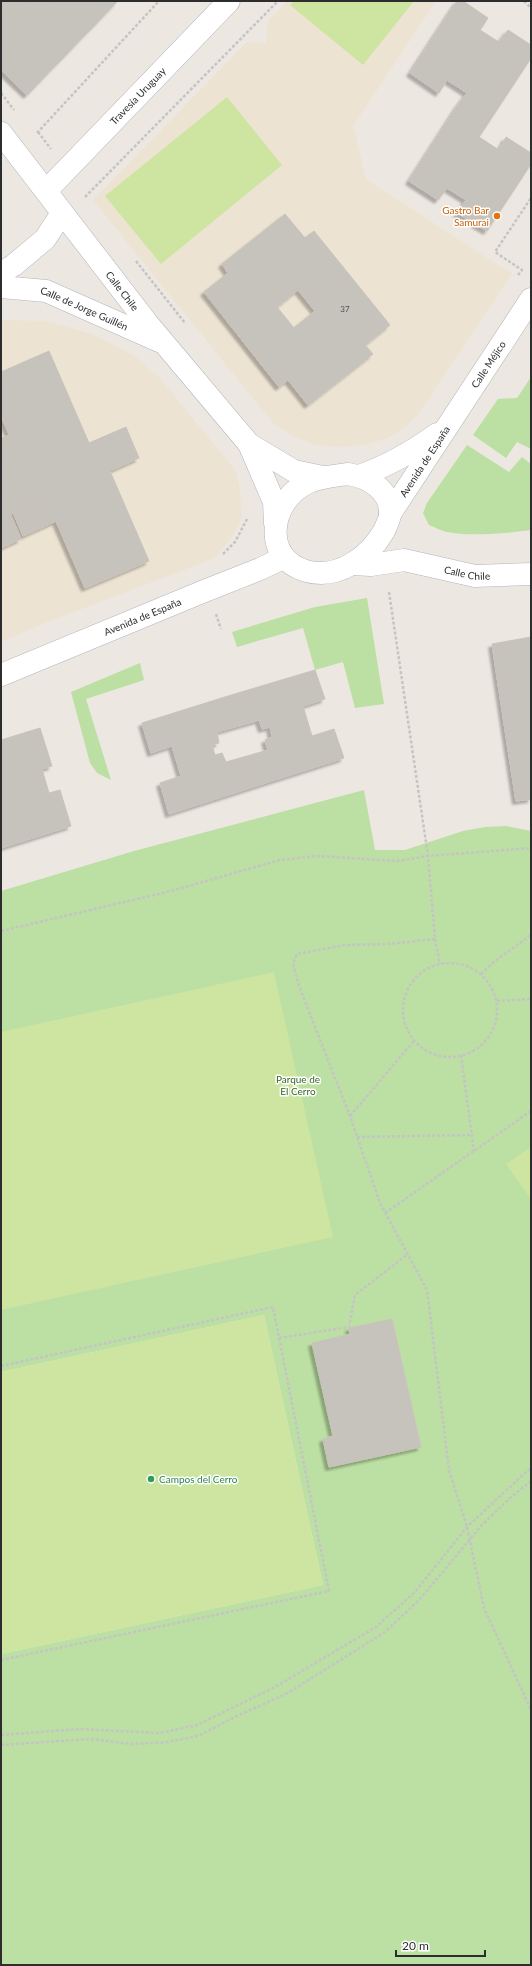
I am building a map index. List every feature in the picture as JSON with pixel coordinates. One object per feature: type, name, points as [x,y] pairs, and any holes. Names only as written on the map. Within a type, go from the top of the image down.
[{"type":"street","name":"Travesía Uruguay","points":[[46,191],[229,1]]},
{"type":"street","name":"Calle Chile","points":[[1,133],[164,343],[249,444],[274,502],[275,523]]},
{"type":"street","points":[[1,273],[14,265],[45,239],[62,213]]},
{"type":"street","name":"Calle de Jorge Guillén","points":[[1,286],[46,291],[164,343]]},
{"type":"street","name":"Calle Méjico","points":[[444,429],[464,402],[531,298]]},
{"type":"street","name":"Avenida de España","points":[[359,476],[383,468],[410,453],[444,429]]},
{"type":"street","name":"Avenida de España","points":[[390,514],[444,429]]},
{"type":"street","name":"Calle Chile","points":[[249,444],[294,470],[323,477]]},
{"type":"street","points":[[348,474],[359,476],[375,483],[386,496],[390,514],[386,527],[378,541],[367,553],[352,564],[334,571],[314,573],[296,568],[283,558],[276,540],[275,523],[284,504],[294,493],[306,483],[323,477],[348,474]]},
{"type":"street","name":"Calle Chile","points":[[378,541],[404,560]]},
{"type":"street","name":"Avenida de España","points":[[1,675],[202,592],[260,570],[283,558]]},
{"type":"street","name":"Calle Chile","points":[[352,564],[371,564],[404,560],[475,576],[531,574]]},
{"type":"path","points":[[32,132],[34,136],[159,1]]},
{"type":"path","points":[[90,203],[85,197],[278,1]]},
{"type":"path","points":[[524,1],[531,8]]},
{"type":"path","points":[[1,93],[15,111]]},
{"type":"path","points":[[517,276],[522,270],[495,252],[531,198]]},
{"type":"path","points":[[134,258],[187,326]]},
{"type":"path","points":[[217,558],[235,542],[247,522],[247,515]]},
{"type":"path","points":[[389,592],[428,856],[435,939],[440,964]]},
{"type":"path","points":[[1,931],[167,892],[280,860],[316,856],[397,861],[428,856],[531,848]]},
{"type":"path","points":[[481,974],[495,961],[531,935]]},
{"type":"path","points":[[435,939],[389,944],[346,945],[297,954],[293,964],[299,986],[350,1116],[380,1203],[427,1290],[449,1470],[467,1527],[484,1608],[531,1710]]},
{"type":"path","points":[[455,963],[469,967],[481,974],[491,987],[497,1001],[497,1015],[493,1029],[485,1041],[474,1050],[461,1055],[448,1057],[435,1054],[424,1049],[414,1040],[405,1023],[403,1004],[409,986],[422,972],[440,964],[455,963]]},
{"type":"path","points":[[497,1001],[531,999]]},
{"type":"path","points":[[350,1116],[414,1040]]},
{"type":"path","points":[[461,1055],[474,1151]]},
{"type":"path","points":[[385,1213],[531,1111]]},
{"type":"path","points":[[357,1137],[472,1135]]},
{"type":"path","points":[[279,1338],[349,1327],[355,1295],[408,1254]]},
{"type":"path","points":[[1,1366],[273,1307],[329,1591],[1,1660]]},
{"type":"path","points":[[1,1735],[80,1728],[160,1733],[197,1725],[275,1687],[376,1627],[415,1592],[467,1527],[531,1469]]},
{"type":"path","points":[[1,1745],[90,1739],[133,1744],[167,1742],[198,1736],[237,1716],[288,1693],[385,1632],[420,1599],[470,1540],[510,1498],[531,1481]]},
{"type":"shaded area","points":[[287,1],[436,1],[353,126],[366,179],[512,274],[419,413],[408,425],[388,438],[364,445],[336,447],[316,445],[296,438],[273,423],[93,200],[247,42],[266,43],[268,21]]},
{"type":"shaded area","points":[[1,320],[46,321],[92,334],[133,355],[159,377],[235,470],[240,489],[242,518],[232,537],[215,558],[45,623],[1,642]]},
{"type":"green space","points":[[294,1],[414,1],[363,65],[290,5]]},
{"type":"green space","points":[[227,97],[282,165],[161,264],[105,196]]},
{"type":"green space","points":[[531,377],[531,449],[517,442],[506,458],[473,435],[498,399],[517,398]]},
{"type":"green space","points":[[467,445],[509,472],[522,457],[531,464],[531,530],[466,534],[445,531],[429,525],[423,513],[427,503]]},
{"type":"green space","points":[[367,598],[384,704],[355,708],[343,662],[315,670],[303,628],[237,647],[232,632],[315,607]]},
{"type":"green space","points":[[140,663],[144,680],[86,699],[111,780],[97,773],[90,763],[71,692]]},
{"type":"green space","name":"Parque de El Cerro","points":[[364,790],[375,850],[405,850],[463,831],[485,827],[506,826],[531,831],[531,1965],[1,1965],[1,1654],[323,1585],[264,1315],[1,1372],[1,891],[134,851]],"holes":[[[392,1319],[421,1446],[330,1467],[323,1439],[333,1436],[312,1343],[350,1334],[349,1328]]]},
{"type":"green space","points":[[274,972],[333,1237],[1,1310],[1,1032]]},
{"type":"green space","points":[[531,1147],[531,1199],[506,1164]]},
{"type":"green space","name":"Campos del Cerro","points":[[264,1315],[323,1585],[1,1654],[1,1372]]},
{"type":"building","points":[[1,1],[31,1],[1,32]]},
{"type":"building","points":[[31,1],[56,1],[1,57],[1,32]]},
{"type":"building","points":[[56,1],[118,1],[27,95],[1,70],[1,57]]},
{"type":"building","points":[[457,1],[463,1],[488,18],[480,30],[499,42],[508,30],[531,45],[531,58],[487,125],[458,105],[467,93],[447,80],[439,93],[410,73]]},
{"type":"building","points":[[458,105],[487,125],[479,137],[499,150],[506,137],[531,153],[531,164],[487,231],[457,213],[466,200],[447,188],[438,200],[409,181]]},
{"type":"building","points":[[285,214],[305,238],[314,231],[390,325],[365,345],[373,354],[308,405],[288,380],[279,387],[204,292],[228,273],[222,264]],"holes":[[[298,290],[315,311],[294,328],[277,307]]]},
{"type":"building","points":[[49,351],[89,443],[126,427],[139,458],[110,471],[149,561],[85,588],[46,498],[10,514],[1,492],[1,481],[25,471],[1,416],[1,372]]},
{"type":"building","points":[[9,435],[25,471],[1,481],[1,438]]},
{"type":"building","points":[[1,492],[21,539],[1,548]]},
{"type":"building","points":[[46,498],[56,521],[23,536],[13,512]]},
{"type":"building","points":[[531,637],[531,719],[504,723],[492,644]]},
{"type":"building","points":[[315,670],[325,699],[303,706],[312,736],[334,729],[344,758],[256,786],[247,756],[268,750],[265,740],[272,737],[270,727],[262,729],[259,720],[238,726],[228,696]]},
{"type":"building","points":[[228,696],[238,726],[217,732],[219,743],[212,745],[215,755],[222,753],[226,762],[247,756],[256,786],[169,814],[160,783],[181,776],[172,746],[151,753],[142,723]]},
{"type":"building","points":[[531,719],[531,799],[516,801],[504,723]]},
{"type":"building","points":[[40,728],[52,766],[42,769],[49,793],[60,790],[71,826],[1,848],[1,740]]},
{"type":"building","points":[[392,1319],[421,1447],[329,1467],[323,1439],[333,1436],[312,1343],[350,1334],[349,1328]]},
{"type":"place","name":"Gastro Bar Samurai","points":[[497,216]]},
{"type":"place","name":"Campos del Cerro","points":[[151,1479]]}]
